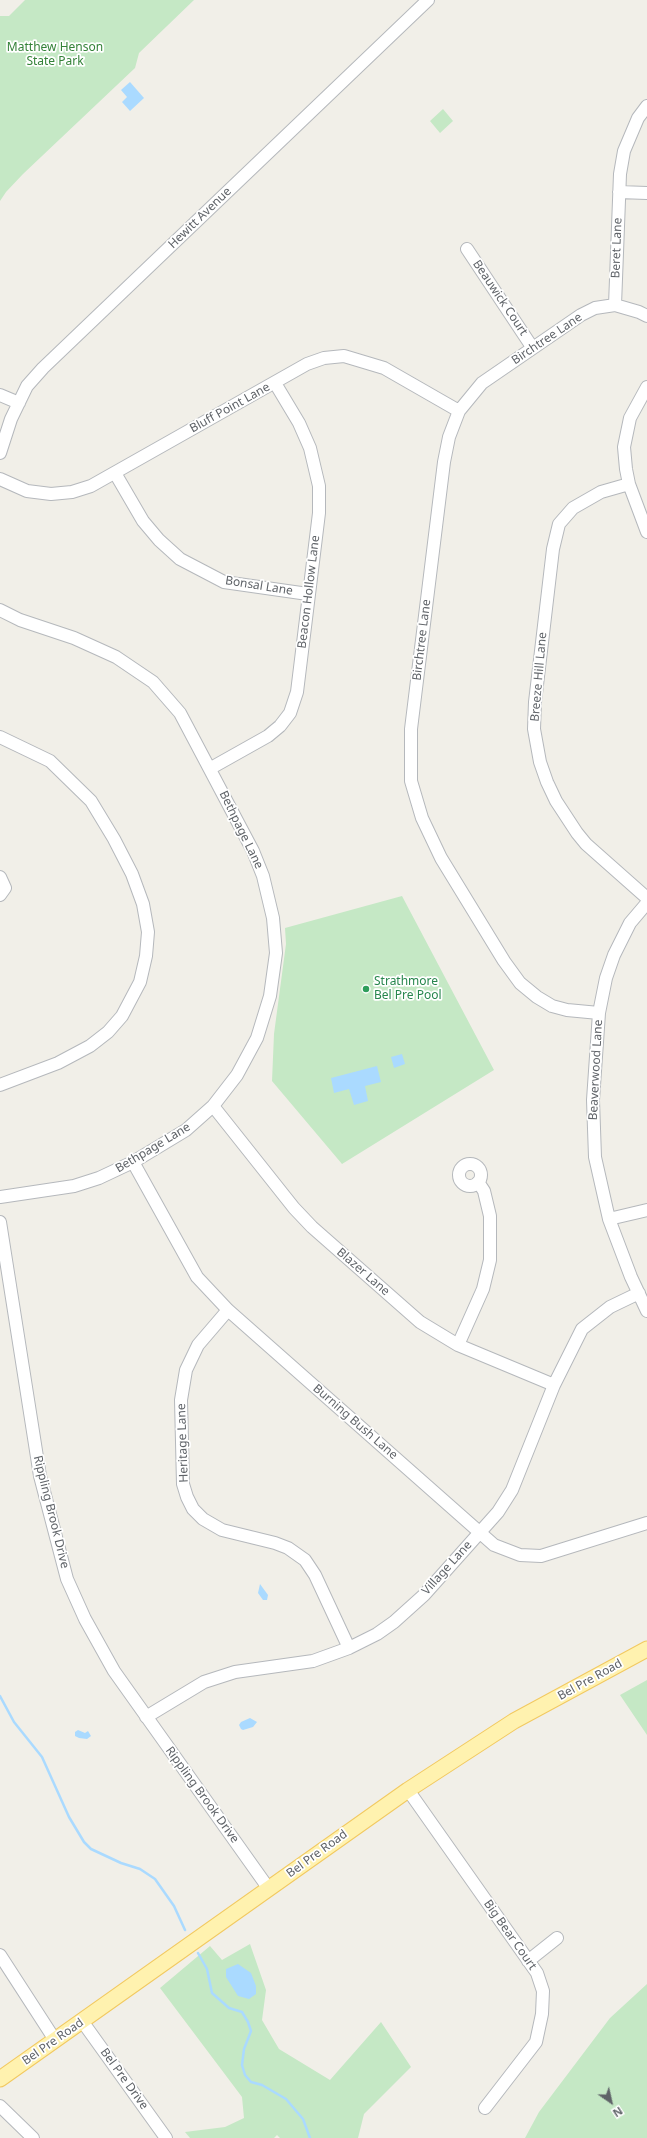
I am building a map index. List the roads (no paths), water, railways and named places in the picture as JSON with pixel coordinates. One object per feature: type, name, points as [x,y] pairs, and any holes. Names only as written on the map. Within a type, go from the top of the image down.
[{"type":"main road","name":"Bel Pre Road","points":[[0,2079],[408,1790],[514,1722],[647,1649]]},
{"type":"street","name":"Hewitt Avenue","points":[[0,453],[11,419],[19,403],[28,386],[43,368],[428,0]]},
{"type":"street","name":"Beret Lane","points":[[615,305],[620,174],[624,151],[638,118],[647,106]]},
{"type":"street","points":[[619,192],[647,193]]},
{"type":"street","name":"Beauwick Court","points":[[467,249],[532,347]]},
{"type":"street","name":"Birchtree Lane","points":[[599,1012],[567,1010],[552,1006],[520,984],[504,961],[441,858],[422,818],[411,781],[411,729],[444,462],[449,436],[459,410],[482,383],[532,347],[581,315],[595,308],[615,305],[647,316]]},
{"type":"street","name":"Bluff Point Lane","points":[[0,479],[27,491],[51,494],[72,492],[91,486],[307,364],[324,358],[344,356],[384,368],[459,410]]},
{"type":"street","name":"Beacon Hollow Lane","points":[[211,768],[268,736],[280,726],[290,713],[297,692],[319,513],[318,480],[310,448],[299,423],[275,383]]},
{"type":"street","points":[[647,387],[630,418],[624,447],[629,484],[647,532]]},
{"type":"street","points":[[0,394],[19,403]]},
{"type":"street","name":"Bonsal Lane","points":[[115,473],[143,521],[159,540],[180,559],[224,582],[308,594]]},
{"type":"street","name":"Breeze Hill Lane","points":[[629,484],[601,492],[573,508],[559,524],[553,549],[538,671],[534,729],[540,762],[547,782],[556,801],[577,833],[586,844],[647,898]]},
{"type":"street","name":"Bethpage Lane","points":[[0,610],[20,620],[74,638],[133,666],[152,682],[180,713],[211,768],[253,851],[263,876],[272,918],[276,953],[270,996],[257,1038],[237,1075],[213,1106],[186,1130],[133,1162],[100,1178],[74,1186],[0,1197]]},
{"type":"street","points":[[0,737],[50,762],[91,801],[114,839],[132,874],[143,904],[148,932],[146,956],[140,982],[122,1016],[108,1032],[90,1046],[58,1063],[0,1085]]},
{"type":"street","points":[[0,877],[5,888],[0,895]]},
{"type":"street","name":"Beaverwood Lane","points":[[647,903],[630,923],[614,955],[606,978],[599,1012],[593,1100],[595,1157],[609,1219],[647,1311]]},
{"type":"street","name":"Blazer Lane","points":[[213,1106],[294,1208],[312,1227],[420,1322],[458,1345],[554,1385]]},
{"type":"street","name":"Burning Bush Lane","points":[[133,1162],[197,1277],[228,1310],[494,1545],[506,1552],[520,1555],[541,1556],[647,1523]]},
{"type":"street","points":[[458,1345],[483,1289],[490,1260],[490,1216],[484,1191],[478,1182]]},
{"type":"street","points":[[609,1219],[647,1210]]},
{"type":"street","name":"Rippling Brook Drive","points":[[0,1222],[40,1476],[67,1579],[85,1619],[114,1671],[269,1889]]},
{"type":"street","name":"Village Lane","points":[[146,1717],[204,1682],[235,1672],[313,1661],[350,1648],[377,1634],[394,1622],[424,1595],[498,1512],[512,1490],[554,1385],[582,1329],[610,1307],[639,1293]]},
{"type":"street","name":"Heritage Lane","points":[[228,1310],[198,1345],[186,1370],[181,1400],[183,1484],[187,1497],[193,1509],[202,1518],[222,1530],[275,1543],[288,1548],[305,1560],[315,1575],[350,1648]]},
{"type":"street","name":"Big Bear Court","points":[[408,1790],[537,1973],[543,1991],[542,2014],[536,2042],[485,2108]]},
{"type":"street","points":[[528,1961],[557,1938]]},
{"type":"street","points":[[0,1955],[55,2040]]},
{"type":"street","name":"Bel Pre Drive","points":[[82,2021],[166,2138]]},
{"type":"street","points":[[0,2106],[33,2138]]},
{"type":"water","points":[[130,82],[144,98],[130,111],[122,102],[127,97],[121,90]]},
{"type":"water","points":[[402,1054],[405,1064],[394,1068],[391,1057]]},
{"type":"water","points":[[377,1066],[381,1082],[365,1086],[368,1101],[354,1105],[349,1089],[334,1093],[331,1078]]},
{"type":"water","points":[[260,1584],[268,1595],[267,1600],[263,1600],[258,1593]]},
{"type":"water","points":[[250,1718],[257,1722],[253,1727],[243,1730],[241,1729],[239,1725],[241,1722]]},
{"type":"water","points":[[78,1730],[85,1733],[88,1731],[91,1736],[87,1739],[79,1738],[75,1736],[75,1732]]},
{"type":"water","points":[[238,1964],[251,1973],[256,1986],[256,1994],[249,1999],[238,1996],[226,1977],[226,1969]]},
{"type":"waterway","points":[[0,1696],[14,1722],[42,1757],[69,1817],[84,1842],[91,1849],[121,1863],[140,1869],[155,1879],[174,1906],[185,1930]]},
{"type":"waterway","points":[[198,1953],[207,1969],[212,1993],[229,2008],[242,2012],[248,2022],[251,2031],[244,2049],[242,2065],[245,2075],[251,2082],[262,2085],[286,2099],[303,2119],[310,2138]]},
{"type":"place","name":"Strathmore Bel Pre Pool","points":[[366,989]]},
{"type":"park label","name":"Matthew Henson State Park","points":[[55,55]]}]
